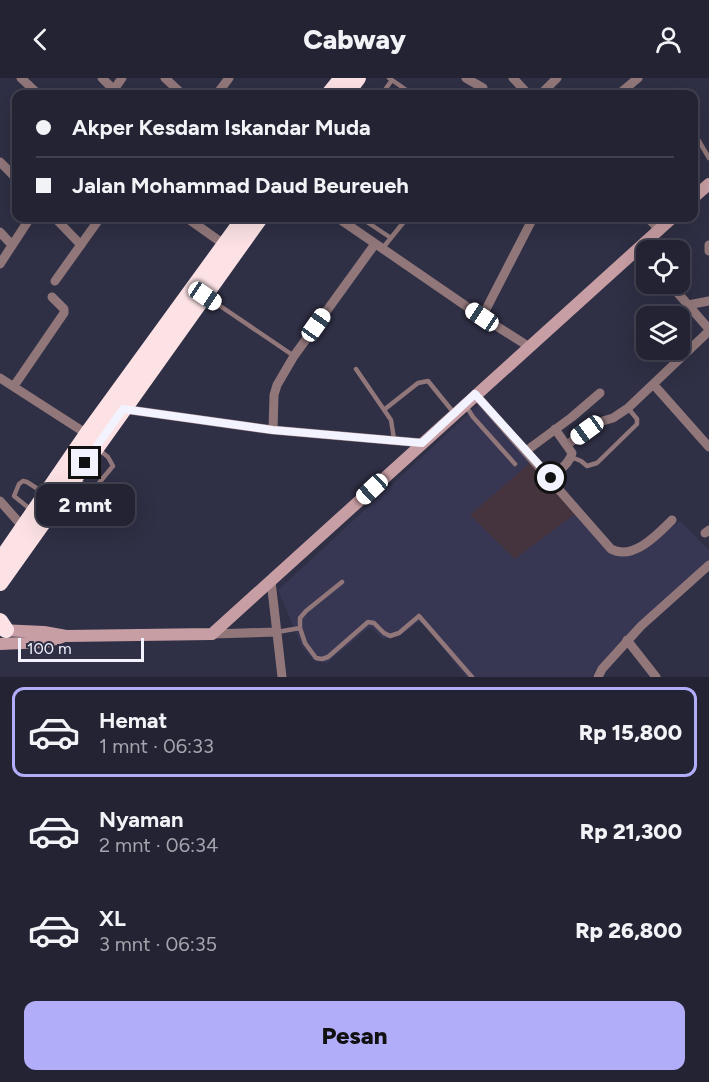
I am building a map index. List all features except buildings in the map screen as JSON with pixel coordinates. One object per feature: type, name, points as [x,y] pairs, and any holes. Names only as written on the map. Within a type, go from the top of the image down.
[{"type":"highway","points":[[332,90],[342,78]]},
{"type":"highway","points":[[0,583],[74,478],[91,441],[241,222]]},
{"type":"highway","points":[[1,559],[46,495],[91,441],[123,409],[257,222]]},
{"type":"street","points":[[21,78],[34,90]]},
{"type":"street","points":[[102,78],[111,90]]},
{"type":"street","points":[[466,78],[483,88]]},
{"type":"street","points":[[513,78],[524,90]]},
{"type":"street","points":[[545,90],[557,78]]},
{"type":"street","points":[[624,90],[638,78]]},
{"type":"street","points":[[0,162],[12,174]]},
{"type":"street","points":[[0,264],[27,222]]},
{"type":"street","points":[[59,222],[81,245]]},
{"type":"street","points":[[55,281],[97,222]]},
{"type":"street","points":[[193,222],[225,245]]},
{"type":"street","points":[[344,222],[528,346]]},
{"type":"street","points":[[482,317],[531,222]]},
{"type":"street","points":[[652,222],[659,229]]},
{"type":"street","points":[[652,240],[667,222]]},
{"type":"street","points":[[0,232],[12,245]]},
{"type":"street","points":[[709,245],[709,251]]},
{"type":"street","points":[[273,430],[275,390],[294,356],[379,246]]},
{"type":"street","points":[[212,634],[528,346],[636,259]]},
{"type":"street","points":[[567,445],[596,423],[613,418],[628,408],[709,330],[679,294]]},
{"type":"street","points":[[14,386],[64,313],[64,309],[52,297]]},
{"type":"street","points":[[688,305],[709,301]]},
{"type":"street","points":[[0,378],[91,441]]},
{"type":"street","points":[[654,385],[709,447]]},
{"type":"street","points":[[526,451],[600,393]]},
{"type":"street","points":[[475,394],[615,552],[620,553],[642,546],[672,520]]},
{"type":"street","points":[[123,409],[273,430],[422,443]]},
{"type":"street","points":[[551,478],[571,457],[572,453],[555,429]]},
{"type":"street","points":[[0,501],[23,527]]},
{"type":"street","points":[[598,677],[627,640],[709,565]]},
{"type":"street","points":[[271,581],[282,677]]},
{"type":"street","points":[[1,631],[44,632],[66,636],[276,632]]},
{"type":"street","points":[[627,640],[656,677]]},
{"type":"lane","points":[[391,79],[406,90]]},
{"type":"lane","points":[[698,139],[709,158]]},
{"type":"lane","points":[[368,222],[391,238]]},
{"type":"lane","points":[[379,246],[391,238],[404,222]]},
{"type":"lane","points":[[205,296],[294,356]]},
{"type":"lane","points":[[356,369],[391,420],[394,439]]},
{"type":"lane","points":[[385,409],[418,383],[428,381],[454,413]]},
{"type":"lane","points":[[465,404],[473,417],[515,464]]},
{"type":"lane","points":[[571,457],[587,466],[597,463],[637,424],[638,420],[628,408]]},
{"type":"lane","points":[[74,478],[94,489],[113,466],[108,457],[91,441]]},
{"type":"lane","points":[[35,512],[14,496],[19,484],[22,481],[27,482],[46,495]]},
{"type":"lane","points":[[342,582],[300,618],[300,628],[307,647],[316,658],[328,657],[368,622],[374,622],[390,636],[399,633],[419,616],[472,677]]},
{"type":"lane","points":[[276,632],[300,628]]},
{"type":"shaded area","points":[[479,404],[576,513],[618,554],[657,538],[680,521],[709,550],[709,562],[653,611],[596,669],[592,677],[466,677],[424,624],[418,622],[400,636],[383,639],[370,627],[327,663],[314,661],[301,645],[278,590]]},
{"type":"shaded area","points":[[532,461],[576,513],[515,559],[470,515]]},
{"type":"route","points":[[85,463],[123,409],[273,430],[422,443],[475,394],[551,478]]}]
